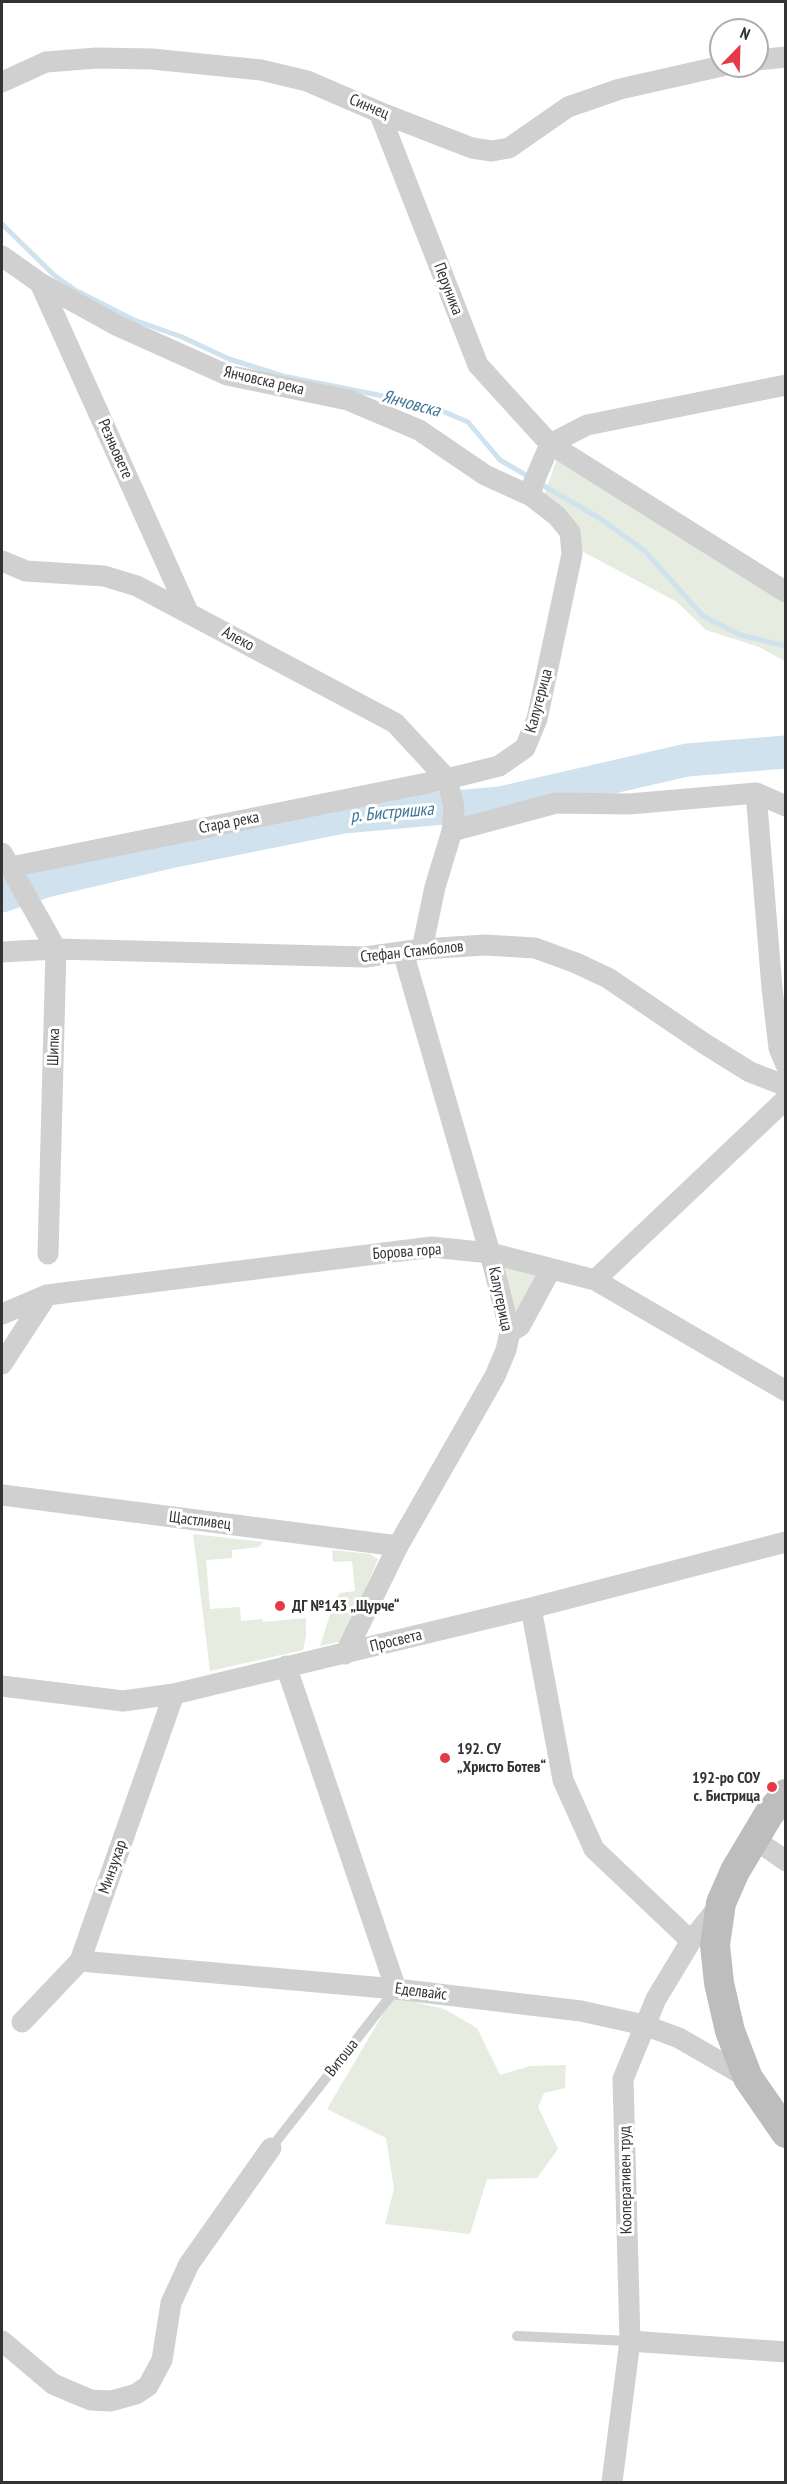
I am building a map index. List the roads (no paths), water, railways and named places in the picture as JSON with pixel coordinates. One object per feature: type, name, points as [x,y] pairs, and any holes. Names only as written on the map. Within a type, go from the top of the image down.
[{"type":"street","points":[[769,59],[786,57]]},
{"type":"street","name":"Синчец","points":[[2,82],[46,62],[97,58],[152,59],[261,70],[307,81],[472,148],[492,151],[509,148],[568,107],[620,89],[709,69]]},
{"type":"street","name":"Перуника","points":[[379,112],[478,365],[549,450]]},
{"type":"street","name":"Янчовска река","points":[[2,256],[40,284],[118,326],[227,375],[348,400],[419,430],[485,475],[532,490]]},
{"type":"street","name":"Резньовете","points":[[40,284],[189,614]]},
{"type":"street","points":[[532,490],[549,450],[587,425],[786,385]]},
{"type":"street","points":[[549,450],[786,592]]},
{"type":"street","name":"Калугерица","points":[[345,1654],[398,1546],[495,1376],[506,1350],[510,1332],[412,950],[452,831],[454,807],[447,778],[499,766],[525,748],[537,719],[572,554],[570,532],[532,490]]},
{"type":"street","name":"Алеко","points":[[2,561],[26,571],[104,576],[137,586],[395,723],[447,778]]},
{"type":"street","name":"Стара река","points":[[7,867],[447,778]]},
{"type":"street","points":[[756,793],[773,998],[779,1048],[786,1065]]},
{"type":"street","points":[[452,831],[556,803],[629,804],[756,793],[786,806]]},
{"type":"street","points":[[7,867],[56,950]]},
{"type":"street","name":"Стефан Стамболов","points":[[2,952],[56,950],[324,958],[366,957],[412,950],[485,945],[535,948],[608,978],[750,1072],[786,1086]]},
{"type":"street","name":"Шипка","points":[[48,1254],[56,950]]},
{"type":"street","points":[[595,1280],[786,1099]]},
{"type":"street","name":"Борова гора","points":[[2,1314],[46,1295],[432,1247],[490,1253],[595,1280],[785,1390]]},
{"type":"street","points":[[510,1332],[520,1326],[551,1269]]},
{"type":"street","points":[[2,1364],[46,1295]]},
{"type":"street","name":"Щастливец","points":[[2,1496],[398,1546]]},
{"type":"street","name":"Просвета","points":[[2,1686],[123,1701],[174,1694],[531,1608],[786,1542]]},
{"type":"street","points":[[531,1608],[563,1780],[594,1849],[691,1941]]},
{"type":"street","points":[[286,1666],[396,1989]]},
{"type":"street","name":"Минзухар","points":[[22,2022],[80,1961],[174,1694]]},
{"type":"street","points":[[786,1794],[753,1838],[735,1871],[722,1903],[715,1946],[719,1983],[730,2031],[748,2078],[786,2133]]},
{"type":"street","points":[[753,1838],[786,1862]]},
{"type":"street","name":"Кооперативен труд","points":[[612,2482],[630,2341],[623,2079],[656,1999],[691,1941],[722,1903]]},
{"type":"street","name":"Еделвайс","points":[[80,1961],[396,1989],[581,2011],[644,2025],[679,2038],[748,2078]]},
{"type":"street","name":"Витоша","points":[[2,2341],[53,2384],[91,2400],[111,2401],[136,2394],[156,2375],[162,2361],[171,2303],[189,2264],[272,2148]]},
{"type":"street","points":[[630,2341],[786,2352]]},
{"type":"lane","name":"Витоша","points":[[272,2148],[396,1989]]},
{"type":"lane","points":[[517,2336],[630,2341]]},
{"type":"waterway","name":"Янчовска","points":[[2,224],[54,275],[75,290],[134,320],[182,337],[229,359],[283,376],[428,405],[468,422],[500,460],[531,478]]},
{"type":"waterway","name":"Янчовска","points":[[539,483],[599,518],[645,551],[703,616],[740,635],[786,646]]},
{"type":"waterway","name":"р. Бистришка","points":[[2,896],[46,881],[174,851],[343,817],[500,803],[687,760],[786,752]]},
{"type":"place","name":"ДГ №143 „Щурче“","points":[[280,1606]]},
{"type":"place","name":"192. СУ „Христо Ботев“","points":[[445,1758]]},
{"type":"place","name":"192-ро СОУ с. Бистрица","points":[[772,1787]]}]
